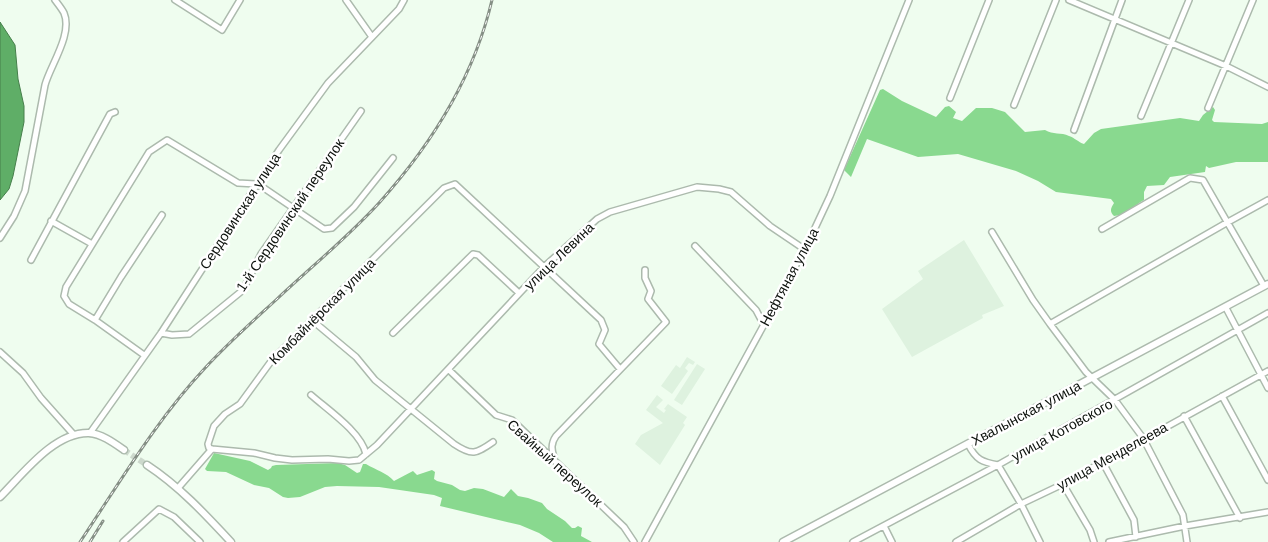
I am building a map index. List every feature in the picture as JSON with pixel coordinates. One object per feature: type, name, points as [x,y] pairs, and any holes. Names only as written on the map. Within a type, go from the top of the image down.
[{"type":"main road","name":"Хвалынская улица","points":[[783,542],[1226,308],[1266,285]]},
{"type":"main road","points":[[0,497],[47,450],[60,440],[74,435],[90,433],[102,436],[124,450]]},
{"type":"main road","points":[[147,465],[178,488],[230,542]]},
{"type":"street","points":[[0,238],[14,216],[25,191],[45,85],[48,74],[56,61],[65,31],[65,14],[55,0]]},
{"type":"street","points":[[175,0],[222,30],[240,0]]},
{"type":"street","points":[[346,0],[372,37]]},
{"type":"street","name":"Сердовинская улица","points":[[90,433],[161,333],[279,150],[328,83],[399,9],[404,0]]},
{"type":"street","name":"Нефтяная улица","points":[[645,542],[764,325],[830,196],[909,0]]},
{"type":"street","points":[[950,98],[988,0]]},
{"type":"street","points":[[1014,105],[1056,0]]},
{"type":"street","points":[[1069,0],[1226,66],[1268,87]]},
{"type":"street","points":[[1074,130],[1122,0]]},
{"type":"street","points":[[1141,116],[1189,0]]},
{"type":"street","points":[[1208,108],[1253,0]]},
{"type":"street","name":"1-й Сердовинский переулок","points":[[161,333],[172,335],[190,334],[243,290],[262,254],[361,111]]},
{"type":"street","points":[[31,260],[110,114],[115,112]]},
{"type":"street","points":[[144,355],[69,304],[64,296],[66,287],[149,152],[167,140],[238,183],[258,184],[324,229],[332,228],[354,206],[393,158]]},
{"type":"street","points":[[1102,229],[1190,178],[1203,180],[1266,285]]},
{"type":"street","name":"Комбайнёрская улица","points":[[212,450],[208,444],[214,426],[225,414],[240,404],[268,365],[444,188],[455,184],[545,266]]},
{"type":"street","name":"улица Левина","points":[[212,450],[254,453],[292,460],[359,460],[378,445],[545,266],[596,219],[610,212],[697,187],[719,189],[731,192],[770,226],[804,249]]},
{"type":"street","points":[[1050,324],[1268,200]]},
{"type":"street","points":[[95,320],[162,215]]},
{"type":"street","points":[[51,221],[92,244]]},
{"type":"street","points":[[992,232],[1033,300],[1050,324],[1086,372],[1115,400],[1143,438],[1183,515],[1187,542]]},
{"type":"street","points":[[695,246],[756,310],[764,325]]},
{"type":"street","points":[[393,333],[473,254],[478,255],[519,294]]},
{"type":"street","points":[[545,266],[601,320],[605,330],[599,344],[620,369]]},
{"type":"street","points":[[555,460],[551,450],[553,440],[666,322],[648,299],[651,291],[645,278],[645,270]]},
{"type":"street","points":[[1226,308],[1268,388]]},
{"type":"street","name":"улица Котовского","points":[[853,542],[998,465],[1268,313]]},
{"type":"street","points":[[313,321],[356,357],[375,380],[412,408],[454,444],[466,452],[479,452],[493,442]]},
{"type":"street","points":[[0,352],[23,373],[74,435]]},
{"type":"street","name":"Свайный переулок","points":[[448,370],[496,415],[512,420],[624,527],[634,542]]},
{"type":"street","name":"улица Менделеева","points":[[956,542],[1021,504],[1062,484],[1268,371]]},
{"type":"street","points":[[312,395],[355,434],[364,446],[366,454]]},
{"type":"street","points":[[1222,396],[1268,480]]},
{"type":"street","points":[[1184,416],[1240,518]]},
{"type":"street","points":[[968,444],[982,462],[998,465],[1021,504],[1040,542]]},
{"type":"street","points":[[178,488],[212,450]]},
{"type":"street","points":[[1102,462],[1134,520],[1136,537]]},
{"type":"street","points":[[1062,484],[1090,530],[1094,542]]},
{"type":"street","points":[[123,542],[160,509],[174,518],[200,542]]},
{"type":"street","points":[[1109,542],[1185,526],[1268,512]]},
{"type":"street","points":[[884,526],[892,542]]},
{"type":"shaded area","points":[[0,22],[15,45],[18,79],[24,106],[24,122],[9,189],[0,200]]},
{"type":"shaded area","points":[[883,89],[902,101],[936,117],[945,107],[949,106],[956,112],[953,118],[962,121],[976,108],[992,108],[1005,112],[1025,132],[1045,130],[1066,135],[1084,144],[1094,133],[1101,129],[1180,118],[1199,121],[1213,107],[1215,110],[1212,120],[1214,122],[1262,124],[1268,122],[1268,162],[1236,162],[1209,168],[1206,166],[1205,172],[1170,177],[1164,185],[1147,186],[1144,192],[1144,200],[1127,212],[1114,216],[1111,213],[1114,203],[1111,199],[1056,192],[1016,171],[958,154],[918,157],[867,139],[851,177],[844,170],[880,90]]},
{"type":"shaded area","points":[[964,240],[1004,306],[982,315],[983,318],[912,357],[882,309],[923,279],[918,271]]},
{"type":"shaded area","points":[[687,357],[695,362],[693,365],[689,363],[685,368],[688,371],[672,394],[661,386],[676,365],[680,368]]},
{"type":"shaded area","points":[[697,364],[705,369],[682,405],[674,400]]},
{"type":"shaded area","points":[[657,395],[663,400],[656,407],[664,413],[666,410],[664,409],[668,404],[687,417],[683,423],[685,425],[660,465],[635,444],[641,435],[663,423],[646,410]]},
{"type":"shaded area","points":[[214,453],[250,461],[268,470],[276,465],[338,463],[357,473],[360,472],[363,464],[366,464],[394,481],[413,471],[417,475],[432,470],[435,472],[434,479],[460,490],[483,489],[504,497],[511,489],[518,496],[542,503],[572,528],[578,526],[582,528],[581,536],[592,542],[553,542],[539,533],[520,525],[440,506],[442,498],[434,495],[379,487],[337,486],[325,487],[300,497],[283,497],[269,488],[254,485],[226,472],[207,471],[205,469]]},
{"type":"tunnel","points":[[124,450],[147,465]]},
{"type":"railway","points":[[80,542],[155,429],[188,387],[214,358],[367,216],[416,157],[449,108],[462,83],[474,56],[492,0]]},
{"type":"railway","points":[[90,542],[103,521]]}]
